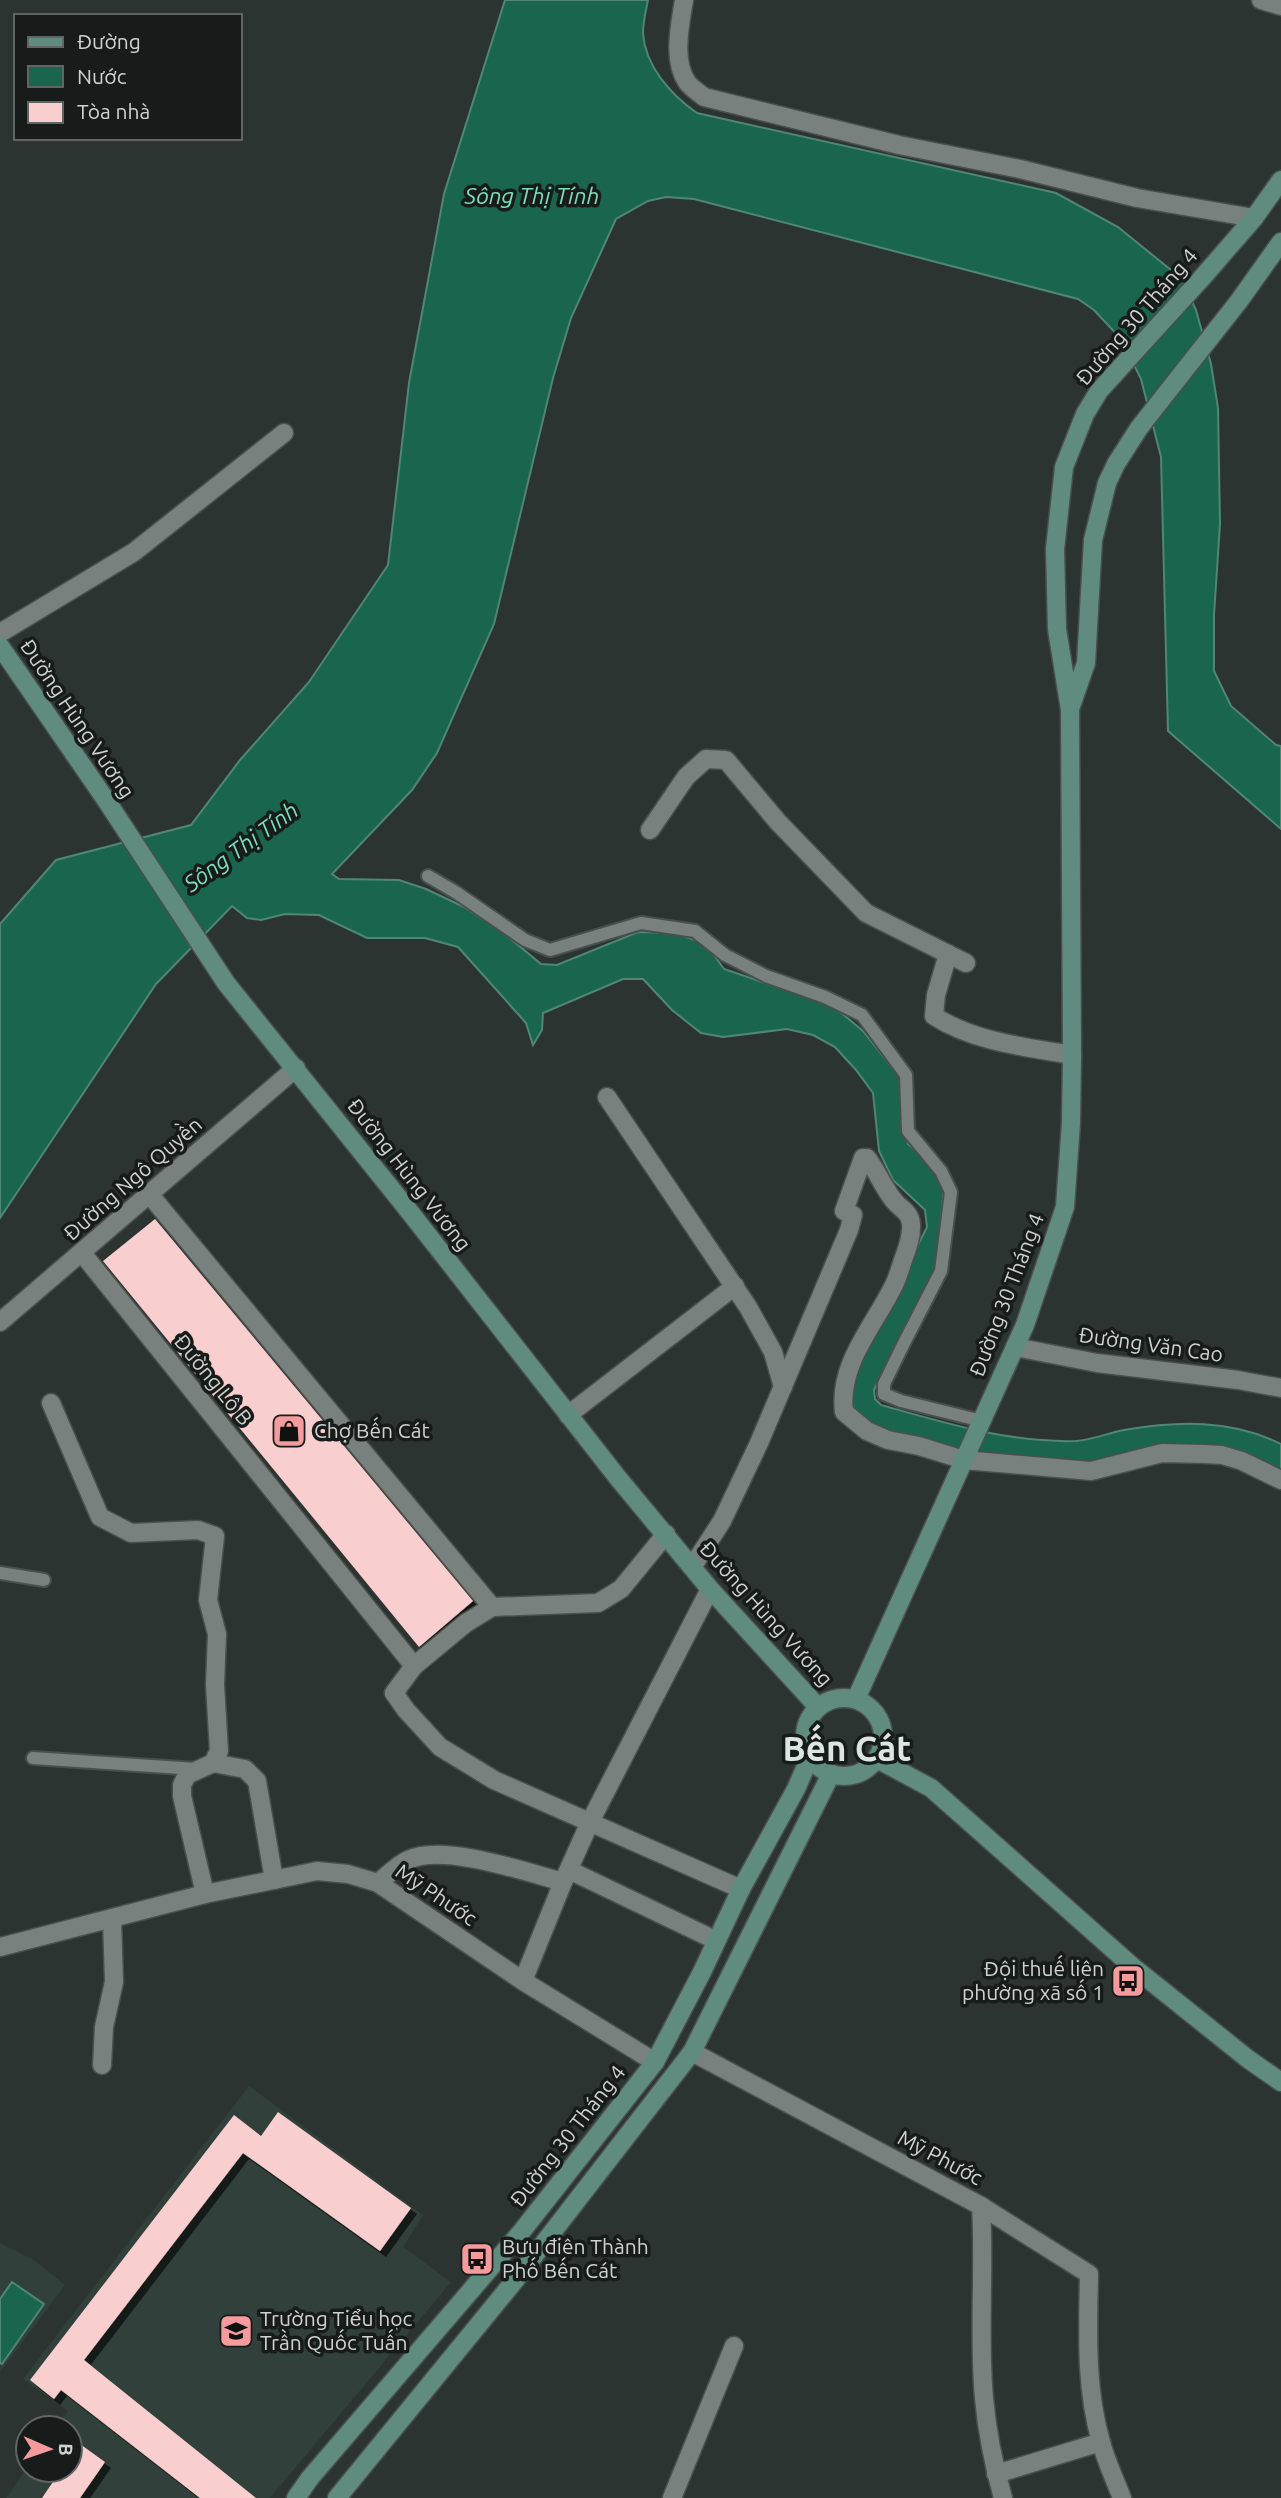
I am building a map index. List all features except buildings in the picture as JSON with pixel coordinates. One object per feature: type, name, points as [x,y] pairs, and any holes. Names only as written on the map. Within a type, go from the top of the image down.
[{"type":"main road","name":"Đường 30 Tháng 4","points":[[856,1699],[1015,1347],[1065,1207],[1071,1123],[1072,1055],[1070,710],[1057,629],[1055,549],[1064,467],[1085,414],[1109,380],[1254,218],[1281,180]]},
{"type":"main road","name":"Đường 30 Tháng 4","points":[[1070,710],[1086,663],[1093,540],[1107,483],[1139,428],[1281,242]]},
{"type":"main road","name":"Đường Hùng Vương","points":[[0,646],[108,803],[226,983],[296,1068],[618,1478],[710,1589],[818,1707]]},
{"type":"main road","points":[[842,1697],[856,1699],[866,1704],[881,1723],[884,1735],[877,1759],[857,1775],[831,1774],[819,1768],[810,1757],[805,1745],[805,1731],[818,1707],[829,1700],[842,1697]]},
{"type":"main road","name":"Đường 30 Tháng 4","points":[[297,2497],[522,2231],[655,2062],[810,1757]]},
{"type":"main road","points":[[877,1759],[931,1788],[1133,1967],[1281,2082]]},
{"type":"main road","points":[[337,2498],[540,2248],[692,2052],[831,1774]]},
{"type":"main road","points":[[783,1812],[805,1826]]},
{"type":"main road","points":[[655,2062],[692,2052]]},
{"type":"main road","points":[[522,2231],[540,2248]]},
{"type":"street","points":[[684,0],[680,23],[679,66],[688,85],[704,97],[899,145],[1020,169],[1137,198],[1254,218]]},
{"type":"street","points":[[1261,0],[1281,6]]},
{"type":"street","points":[[0,633],[134,552],[284,433]]},
{"type":"street","points":[[650,830],[686,777],[706,759],[726,760],[778,822],[866,913],[966,963]]},
{"type":"street","points":[[948,954],[936,995],[934,1016],[948,1026],[997,1042],[1072,1055]]},
{"type":"street","name":"Đường Ngô Quyền","points":[[0,1322],[296,1068]]},
{"type":"street","points":[[607,1097],[735,1286],[773,1352],[783,1387]]},
{"type":"street","points":[[692,1567],[722,1521],[783,1387],[849,1230],[853,1215],[844,1211],[863,1158],[867,1158],[897,1204],[907,1211],[911,1225],[907,1251],[894,1285],[846,1375],[842,1398],[844,1412],[867,1431],[888,1440],[965,1458],[1091,1471],[1162,1453],[1214,1454],[1242,1461],[1281,1480]]},
{"type":"street","points":[[150,1195],[492,1607]]},
{"type":"street","name":"Đường Lô B","points":[[82,1253],[414,1667]]},
{"type":"street","points":[[568,1415],[735,1286]]},
{"type":"street","name":"Đường Văn Cao","points":[[1015,1347],[1097,1363],[1238,1380],[1281,1388]]},
{"type":"street","points":[[51,1403],[100,1517],[131,1533],[198,1530],[215,1536],[208,1600],[216,1634],[215,1685],[219,1751],[206,1766],[187,1775],[183,1780],[182,1796],[205,1895]]},
{"type":"street","points":[[666,1534],[621,1589],[598,1603],[492,1607],[466,1623],[414,1667],[394,1693],[440,1747],[494,1780],[741,1889]]},
{"type":"street","points":[[523,1981],[590,1822],[710,1589]]},
{"type":"street","points":[[206,1766],[245,1769],[257,1781],[274,1880]]},
{"type":"street","points":[[378,1884],[407,1860],[438,1855],[508,1866],[566,1876],[716,1940]]},
{"type":"street","name":"Mỹ Phước","points":[[0,1947],[274,1880],[317,1871],[348,1874],[378,1884],[523,1981],[655,2062]]},
{"type":"street","points":[[102,2065],[104,2027],[114,1982],[113,1918]]},
{"type":"street","name":"Mỹ Phước","points":[[692,2052],[981,2206],[984,2399],[996,2474],[1003,2498]]},
{"type":"street","points":[[981,2206],[1089,2274],[1089,2382],[1101,2442],[1122,2498]]},
{"type":"street","points":[[672,2498],[734,2346]]},
{"type":"street","points":[[996,2474],[1101,2442]]},
{"type":"lane","points":[[428,876],[525,940],[550,950],[641,923],[695,931],[724,955],[766,976],[825,997],[862,1015],[906,1075],[908,1131],[942,1171],[951,1192],[941,1271],[884,1384],[884,1394],[980,1424]]},
{"type":"lane","points":[[0,1573],[44,1580]]},
{"type":"lane","points":[[33,1758],[206,1766]]},
{"type":"shaded area","name":"Trường Tiểu học Trần Quốc Tuấn","points":[[249,2086],[423,2215],[403,2247],[451,2282],[270,2498],[6,2498],[16,2484],[84,2484],[84,2414],[66,2414],[68,2411],[23,2379]]},
{"type":"shaded area","points":[[0,2243],[34,2260],[65,2285],[0,2372]]},
{"type":"water","name":"Sông Thị Tính","points":[[505,0],[648,0],[643,33],[649,57],[661,79],[678,98],[697,113],[1056,193],[1118,227],[1182,279],[1196,310],[1211,364],[1218,408],[1220,524],[1214,615],[1214,671],[1231,706],[1276,745],[1281,746],[1281,829],[1168,731],[1161,457],[1141,379],[1121,339],[1094,310],[1078,299],[694,199],[666,197],[648,201],[616,219],[571,318],[553,378],[494,624],[437,753],[412,790],[332,874],[339,879],[399,880],[426,889],[464,907],[500,930],[541,964],[557,965],[638,932],[675,933],[706,944],[724,969],[833,1006],[863,1031],[902,1080],[908,1144],[925,1158],[944,1188],[936,1267],[874,1390],[875,1399],[881,1405],[953,1425],[1051,1441],[1076,1441],[1124,1430],[1164,1425],[1223,1426],[1243,1430],[1281,1444],[1281,1477],[1226,1453],[1103,1463],[1001,1459],[881,1430],[863,1421],[854,1409],[851,1393],[856,1374],[866,1348],[927,1227],[925,1210],[893,1180],[879,1151],[873,1093],[835,1047],[813,1035],[787,1029],[723,1037],[701,1033],[672,1010],[643,979],[623,979],[543,1013],[542,1030],[533,1045],[526,1023],[458,947],[425,938],[367,938],[319,915],[285,914],[261,920],[247,918],[232,906],[156,984],[0,1218],[0,924],[56,860],[191,825],[240,760],[309,682],[388,565],[409,383],[444,194]]},
{"type":"water","points":[[12,2282],[44,2304],[2,2364],[0,2299]]},
{"type":"place","name":"Chợ Bến Cát","points":[[289,1431]]},
{"type":"place","name":"Đội thuế liên phường xã số 1","points":[[1128,1981]]},
{"type":"place","name":"Bưu điện Thành Phố Bến Cát","points":[[477,2259]]},
{"type":"place","name":"Trường Tiểu học Trần Quốc Tuấn","points":[[236,2331]]},
{"type":"district","name":"Bến Cát","points":[[847,1749]]}]
